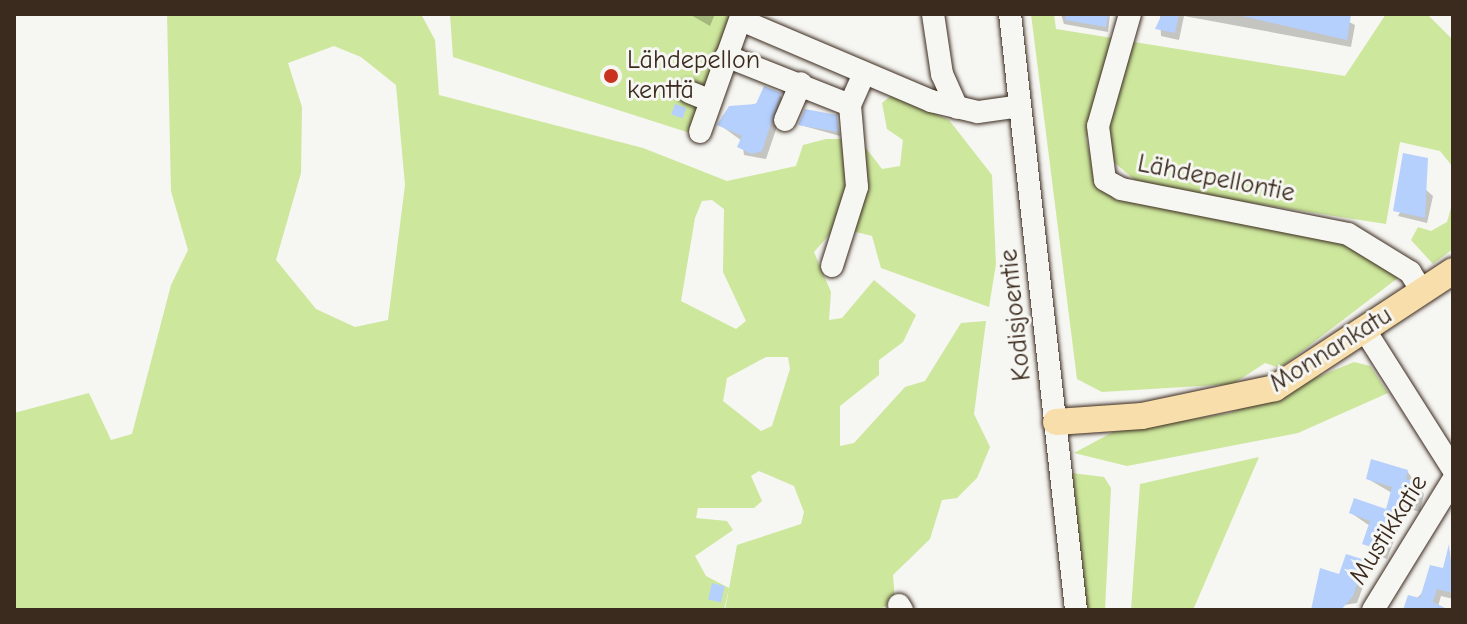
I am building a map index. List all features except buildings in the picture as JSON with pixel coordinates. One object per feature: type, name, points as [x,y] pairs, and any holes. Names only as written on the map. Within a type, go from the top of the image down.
[{"type":"main road","name":"Monnankatu","points":[[1056,422],[1241,400],[1303,373],[1453,271]]},
{"type":"street","points":[[933,14],[942,74],[957,108]]},
{"type":"street","name":"Kodisjoentie","points":[[1010,14],[1076,610]]},
{"type":"street","name":"Lähdepellontie","points":[[1130,14],[1098,126],[1105,180],[1121,189],[1348,234],[1410,272],[1422,291]]},
{"type":"street","points":[[700,132],[699,96],[726,56],[741,17],[864,74],[957,108],[1020,106]]},
{"type":"street","points":[[726,56],[801,83],[850,105]]},
{"type":"street","points":[[827,95],[830,58]]},
{"type":"street","points":[[832,266],[857,187],[850,105],[864,74]]},
{"type":"street","points":[[785,120],[801,83]]},
{"type":"street","points":[[1366,332],[1453,469]]},
{"type":"street","name":"Mustikkatie","points":[[1373,610],[1453,480]]},
{"type":"green space","points":[[167,14],[421,14],[435,40],[439,95],[643,148],[727,181],[796,166],[803,145],[826,139],[859,139],[882,169],[900,166],[903,140],[887,129],[882,103],[893,94],[949,120],[992,175],[996,264],[989,307],[881,268],[872,236],[836,227],[814,252],[831,292],[829,320],[842,318],[874,280],[916,315],[903,342],[879,360],[879,375],[840,406],[840,446],[854,443],[905,387],[925,381],[961,323],[986,321],[974,414],[990,447],[977,478],[957,498],[942,500],[930,539],[893,575],[895,602],[878,610],[725,610],[737,545],[801,524],[804,512],[794,486],[759,471],[751,476],[762,501],[754,508],[698,508],[696,518],[727,521],[733,530],[695,556],[706,576],[729,588],[724,610],[14,610],[14,413],[89,393],[111,440],[132,434],[171,285],[188,250],[171,191]],"holes":[[[334,46],[361,57],[396,85],[405,185],[388,320],[355,327],[316,309],[276,260],[301,173],[302,107],[288,63]],[[712,200],[724,209],[723,272],[746,321],[736,329],[681,301],[695,218],[702,201]],[[766,357],[788,357],[790,369],[772,426],[761,431],[723,401],[727,378]]]},
{"type":"green space","name":"Lähdepellon kenttä","points":[[450,14],[733,14],[690,133],[453,57]]},
{"type":"green space","points":[[1031,14],[1054,14],[1056,29],[1112,38],[1086,139],[1098,184],[1351,241],[1403,274],[1280,368],[1265,363],[1233,384],[1102,392],[1077,379]]},
{"type":"green space","points":[[1386,14],[1427,14],[1453,40],[1453,167],[1440,151],[1400,142],[1386,224],[1142,186],[1108,157],[1106,120],[1128,41],[1345,76]]},
{"type":"green space","points":[[1453,201],[1453,249],[1433,264],[1411,240],[1418,227],[1431,231],[1447,222]]},
{"type":"green space","points":[[1354,362],[1370,366],[1388,393],[1298,433],[1127,466],[1074,453],[1113,432],[1230,413]]},
{"type":"green space","points":[[1259,457],[1193,610],[1131,610],[1140,484]]},
{"type":"green space","points":[[1072,473],[1104,477],[1111,488],[1105,610],[1086,610]]},
{"type":"place","name":"Lähdepellon kenttä","points":[[611,76]]}]
